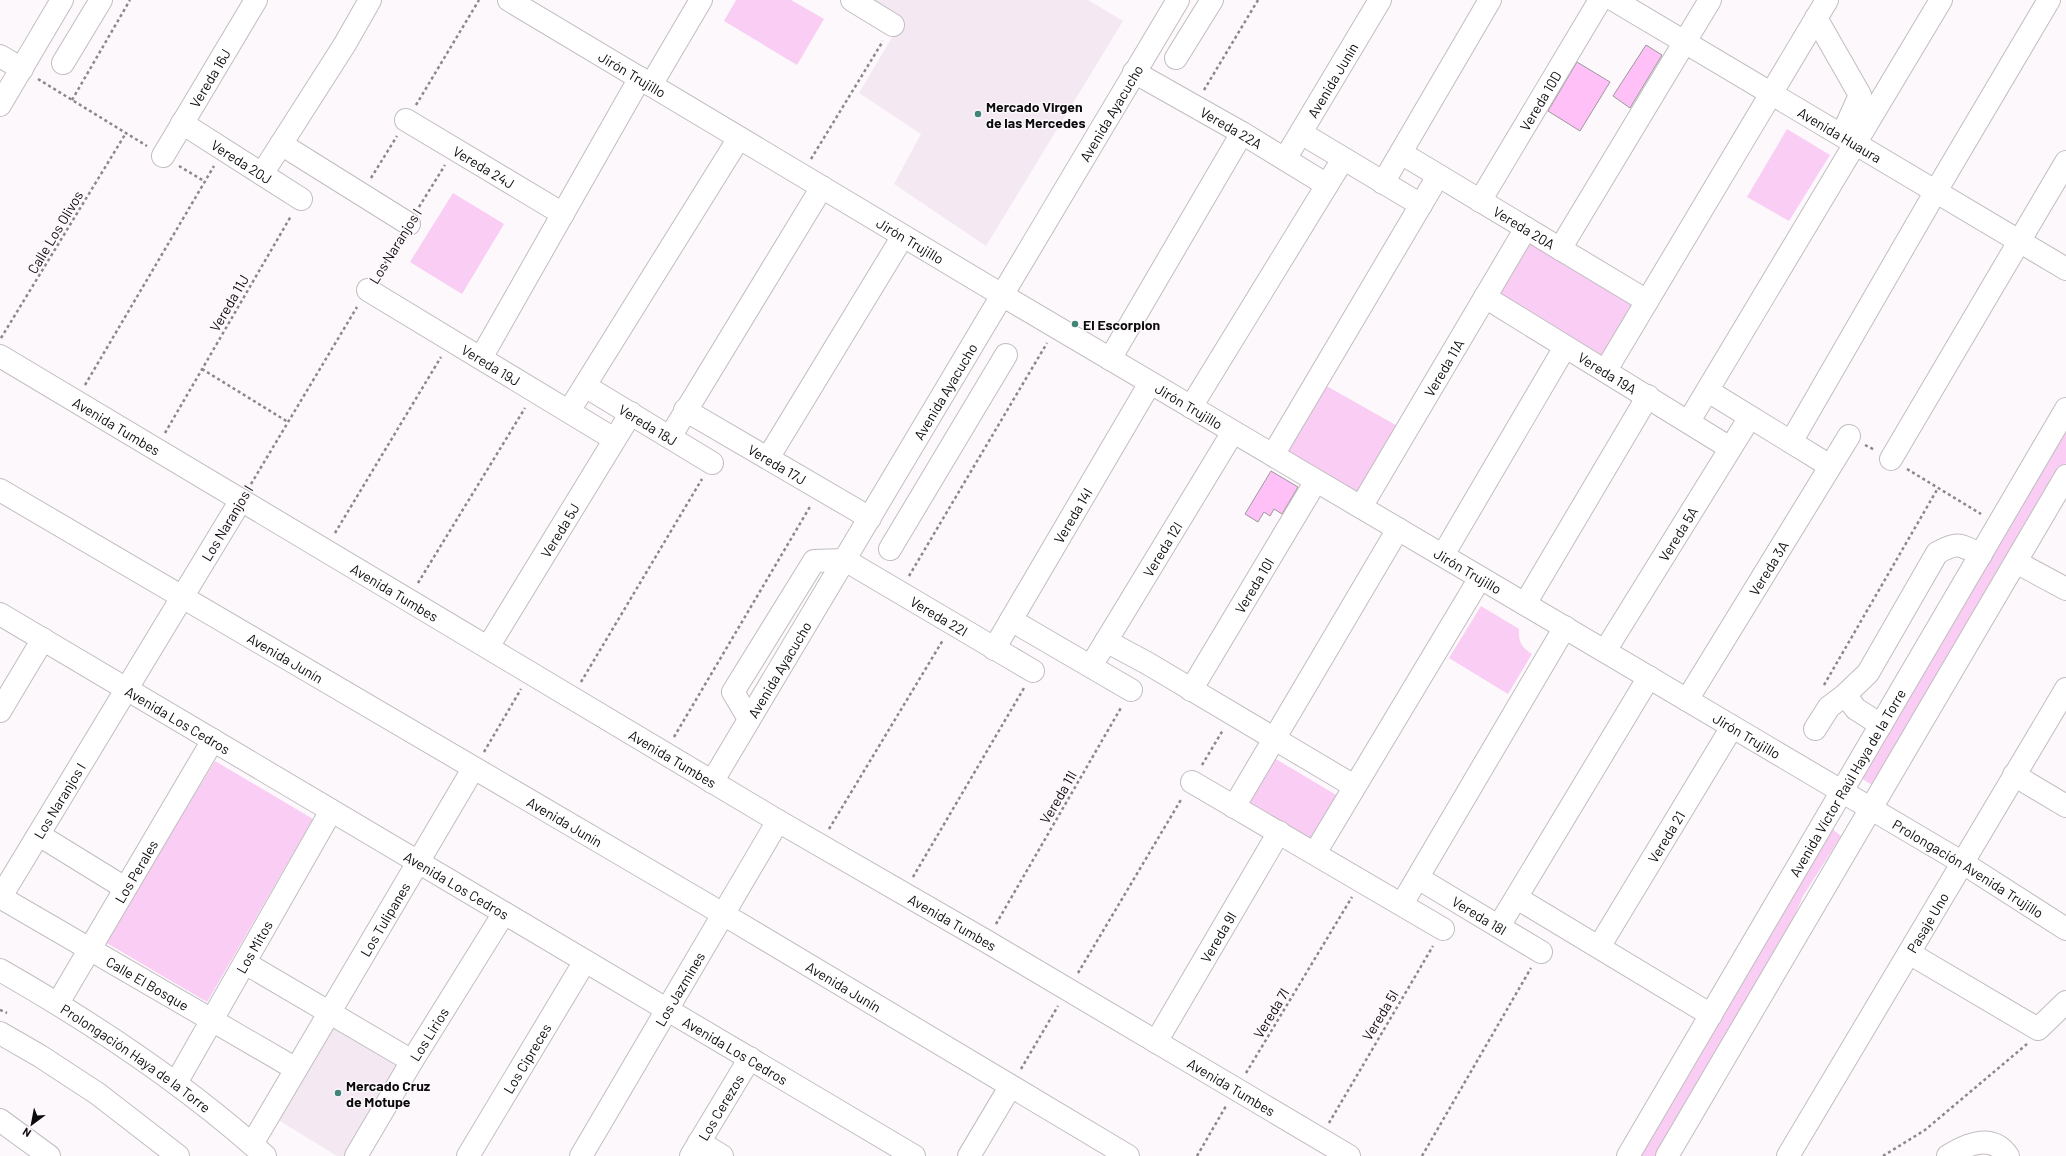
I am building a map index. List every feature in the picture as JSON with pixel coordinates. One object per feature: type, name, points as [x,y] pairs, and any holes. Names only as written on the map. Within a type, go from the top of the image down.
[{"type":"main road","points":[[63,63],[101,0]]},
{"type":"main road","name":"Vereda 16J","points":[[164,156],[182,123],[256,0]]},
{"type":"main road","points":[[262,174],[345,44],[370,0]]},
{"type":"main road","name":"Jirón Trujillo","points":[[509,0],[1150,383],[1870,808]]},
{"type":"main road","points":[[481,358],[562,214],[646,82],[701,0]]},
{"type":"main road","points":[[852,0],[893,25]]},
{"type":"main road","name":"Avenida Ayacucho","points":[[712,782],[874,513],[965,357],[1178,0]]},
{"type":"main road","points":[[1176,58],[1212,0]]},
{"type":"main road","name":"Avenida Junín","points":[[1285,159],[1380,0]]},
{"type":"main road","points":[[1383,183],[1490,0]]},
{"type":"main road","name":"Vereda 10D","points":[[1480,200],[1600,0]]},
{"type":"main road","name":"Avenida Huaura","points":[[1614,0],[2066,269]]},
{"type":"main road","points":[[1560,249],[1710,0]]},
{"type":"main road","points":[[1689,421],[1708,391],[1848,139],[1941,0]]},
{"type":"main road","points":[[1791,442],[1936,191],[2049,0]]},
{"type":"main road","points":[[0,105],[61,2],[89,20]]},
{"type":"main road","points":[[1822,9],[1860,95],[1848,139]]},
{"type":"main road","points":[[1606,370],[1822,9]]},
{"type":"main road","points":[[1165,22],[1197,25]]},
{"type":"main road","points":[[0,56],[22,69]]},
{"type":"main road","name":"Vereda 22A","points":[[1134,72],[1242,133],[1327,185]]},
{"type":"main road","name":"Vereda 24J","points":[[406,120],[562,214]]},
{"type":"main road","name":"Vereda 20J","points":[[182,123],[302,199]]},
{"type":"main road","points":[[1110,359],[1242,133]]},
{"type":"main road","points":[[1301,133],[1421,205]]},
{"type":"main road","points":[[569,411],[739,138]]},
{"type":"main road","points":[[281,144],[409,224]]},
{"type":"main road","name":"Vereda 20A","points":[[1401,153],[1647,301]]},
{"type":"main road","points":[[1191,407],[1343,159]]},
{"type":"main road","points":[[1891,459],[2066,162]]},
{"type":"main road","points":[[1273,455],[1438,176]]},
{"type":"main road","points":[[670,437],[685,410],[822,187]]},
{"type":"main road","name":"Vereda 11A","points":[[1361,507],[1526,228]]},
{"type":"main road","points":[[768,458],[903,236]]},
{"type":"main road","name":"Vereda 19J","points":[[368,290],[614,439]]},
{"type":"main road","name":"Vereda 19A","points":[[1485,297],[1689,421],[1730,448]]},
{"type":"main road","points":[[1443,555],[1565,347]]},
{"type":"main road","points":[[890,549],[1006,355]]},
{"type":"main road","name":"Avenida Tumbes","points":[[0,356],[572,697],[778,822],[986,941],[1349,1156]]},
{"type":"main road","points":[[965,357],[989,384]]},
{"type":"main road","name":"Vereda 14I","points":[[994,649],[1150,383]]},
{"type":"main road","name":"Vereda 18J","points":[[585,386],[712,463]]},
{"type":"main road","points":[[1708,391],[1830,466]]},
{"type":"main road","points":[[1525,604],[1648,396]]},
{"type":"main road","name":"Avenida Víctor Raúl Haya de la Torre","points":[[1628,1156],[2066,409]]},
{"type":"main road","name":"Vereda 17J","points":[[685,410],[820,490],[874,513],[911,515]]},
{"type":"main road","name":"Vereda 5J","points":[[488,647],[631,413]]},
{"type":"main road","name":"Vereda 5A","points":[[1605,651],[1750,417]]},
{"type":"main road","name":"Vereda 12I","points":[[1091,666],[1233,432]]},
{"type":"main road","name":"Vereda 3A","points":[[1687,700],[1849,436]]},
{"type":"main road","points":[[1667,1156],[2066,476]]},
{"type":"main road","name":"Vereda 10I","points":[[1191,690],[1316,481]]},
{"type":"main road","name":"Avenida Junín","points":[[0,490],[473,769],[723,914],[1010,1087],[1128,1156]]},
{"type":"main road","name":"Los Naranjos I","points":[[0,898],[241,500]]},
{"type":"main road","points":[[1234,807],[1398,529]]},
{"type":"main road","points":[[1815,729],[1829,707],[1846,696],[1868,673],[1937,553],[1952,545],[1963,546],[1981,555]]},
{"type":"main road","name":"Vereda 22I","points":[[845,560],[1033,671]]},
{"type":"main road","points":[[2016,562],[2066,589]]},
{"type":"main road","points":[[1315,853],[1480,578]]},
{"type":"main road","name":"Avenida Los Cedros","points":[[0,614],[914,1156]]},
{"type":"main road","points":[[1011,620],[1131,690]]},
{"type":"main road","points":[[1402,904],[1565,628]]},
{"type":"main road","points":[[0,711],[43,639]]},
{"type":"main road","points":[[1106,641],[1354,786]]},
{"type":"main road","points":[[1499,926],[1649,677]]},
{"type":"main road","name":"Pasaje Uno","points":[[1788,1156],[2066,690]]},
{"type":"main road","points":[[1846,696],[1856,709],[1881,725]]},
{"type":"main road","name":"Vereda 21","points":[[1599,947],[1732,726]]},
{"type":"main road","name":"Los Perales","points":[[58,1003],[89,948],[213,740]]},
{"type":"main road","name":"Los Tulipanes","points":[[258,1150],[296,1069],[473,769]]},
{"type":"main road","points":[[2014,775],[2066,806]]},
{"type":"main road","points":[[1192,782],[1362,880],[1443,929]]},
{"type":"main road","name":"Prolongación Avenida Trujillo","points":[[1870,808],[1963,863],[2066,929]]},
{"type":"main road","name":"Los Mitos","points":[[176,1083],[332,811]]},
{"type":"main road","name":"Los Jazmines","points":[[581,1156],[778,822]]},
{"type":"main road","name":"Vereda 9I","points":[[1156,1042],[1279,832]]},
{"type":"main road","points":[[39,835],[125,888]]},
{"type":"main road","name":"Vereda 18I","points":[[1418,878],[1541,952]]},
{"type":"main road","name":"Calle El Bosque","points":[[0,898],[89,948],[296,1069]]},
{"type":"main road","points":[[1517,898],[1711,1015]]},
{"type":"main road","name":"Los Lirios","points":[[356,1156],[412,1061],[504,913]]},
{"type":"main road","points":[[1909,952],[2035,1034],[2066,1002]]},
{"type":"main road","name":"Los Cipreces","points":[[468,1156],[585,961]]},
{"type":"main road","points":[[245,963],[412,1061]]},
{"type":"main road","name":"Prolongación Haya de la Torre","points":[[0,970],[58,1003],[176,1083],[258,1150]]},
{"type":"main road","points":[[0,1033],[40,1056],[98,1094],[178,1156]]},
{"type":"main road","name":"Los Cerezos","points":[[695,1149],[750,1058]]},
{"type":"main road","points":[[969,1156],[1010,1087]]},
{"type":"main road","points":[[0,1120],[49,1156]]},
{"type":"main road","points":[[1948,1156],[1966,1145],[1980,1142],[1994,1145],[2008,1156]]},
{"type":"main road","points":[[695,1149],[722,1156]]},
{"type":"path","points":[[72,100],[130,0]]},
{"type":"path","points":[[362,194],[479,0]]},
{"type":"path","points":[[1194,106],[1258,0]]},
{"type":"path","points":[[802,175],[893,25]]},
{"type":"path","points":[[22,69],[204,181]]},
{"type":"path","name":"Calle Los Olivos","points":[[0,340],[126,133]]},
{"type":"path","name":"Los Naranjos I","points":[[241,500],[455,149]]},
{"type":"path","points":[[76,401],[204,181],[225,150]]},
{"type":"path","name":"Vereda 11J","points":[[156,449],[302,199]]},
{"type":"path","points":[[899,593],[1057,327]]},
{"type":"path","points":[[325,550],[451,340]]},
{"type":"path","points":[[202,369],[288,422]]},
{"type":"path","points":[[408,600],[536,391]]},
{"type":"path","points":[[572,697],[712,463]]},
{"type":"path","points":[[1822,688],[1938,488]]},
{"type":"path","points":[[677,732],[820,490]]},
{"type":"path","points":[[819,845],[953,624]]},
{"type":"path","points":[[904,894],[1033,671]]},
{"type":"path","points":[[473,769],[530,673]]},
{"type":"path","name":"Vereda 11I","points":[[986,941],[1131,690]]},
{"type":"path","points":[[1010,1087],[1232,714]]},
{"type":"path","name":"Vereda 7I","points":[[1197,1156],[1362,880]]},
{"type":"path","name":"Vereda 5I","points":[[1320,1138],[1443,929]]},
{"type":"path","points":[[1422,1156],[1541,952]]},
{"type":"path","points":[[1883,1156],[1924,1130],[2035,1034]]},
{"type":"shaded area","points":[[736,0],[791,0],[824,19],[797,65],[724,21]]},
{"type":"shaded area","name":"Mercado Virgen de las Mercedes","points":[[864,0],[1088,0],[1123,21],[986,246],[894,184],[921,134],[859,93],[900,24]]},
{"type":"shaded area","points":[[1787,129],[1830,155],[1789,221],[1747,197]]},
{"type":"shaded area","points":[[453,193],[504,224],[462,294],[410,262]]},
{"type":"shaded area","points":[[1529,234],[1641,303],[1603,364],[1492,295]]},
{"type":"shaded area","points":[[1323,384],[1401,428],[1359,502],[1280,453]]},
{"type":"shaded area","points":[[2066,426],[2066,463],[1874,786],[1859,777]]},
{"type":"shaded area","points":[[1481,606],[1519,629],[1521,644],[1532,654],[1508,694],[1449,658]]},
{"type":"shaded area","points":[[1269,755],[1338,796],[1309,843],[1240,802]]},
{"type":"shaded area","points":[[215,761],[313,819],[207,1002],[105,942]]},
{"type":"shaded area","points":[[1830,827],[1841,836],[1803,896],[1783,943],[1655,1156],[1636,1156]]},
{"type":"shaded area","name":"Mercado Cruz de Motupe","points":[[331,1026],[400,1068],[347,1156],[337,1156],[275,1118]]},
{"type":"building","points":[[1646,45],[1662,55],[1630,108],[1613,96]]},
{"type":"building","points":[[1577,62],[1610,82],[1580,131],[1548,111]]},
{"type":"building","points":[[1271,471],[1298,487],[1282,514],[1274,509],[1270,516],[1264,512],[1258,522],[1245,514]]},
{"type":"place","name":"Mercado Virgen de las Mercedes","points":[[978,114]]},
{"type":"place","name":"El Escorpion","points":[[1075,324]]},
{"type":"place","name":"Mercado Cruz de Motupe","points":[[338,1093]]}]
